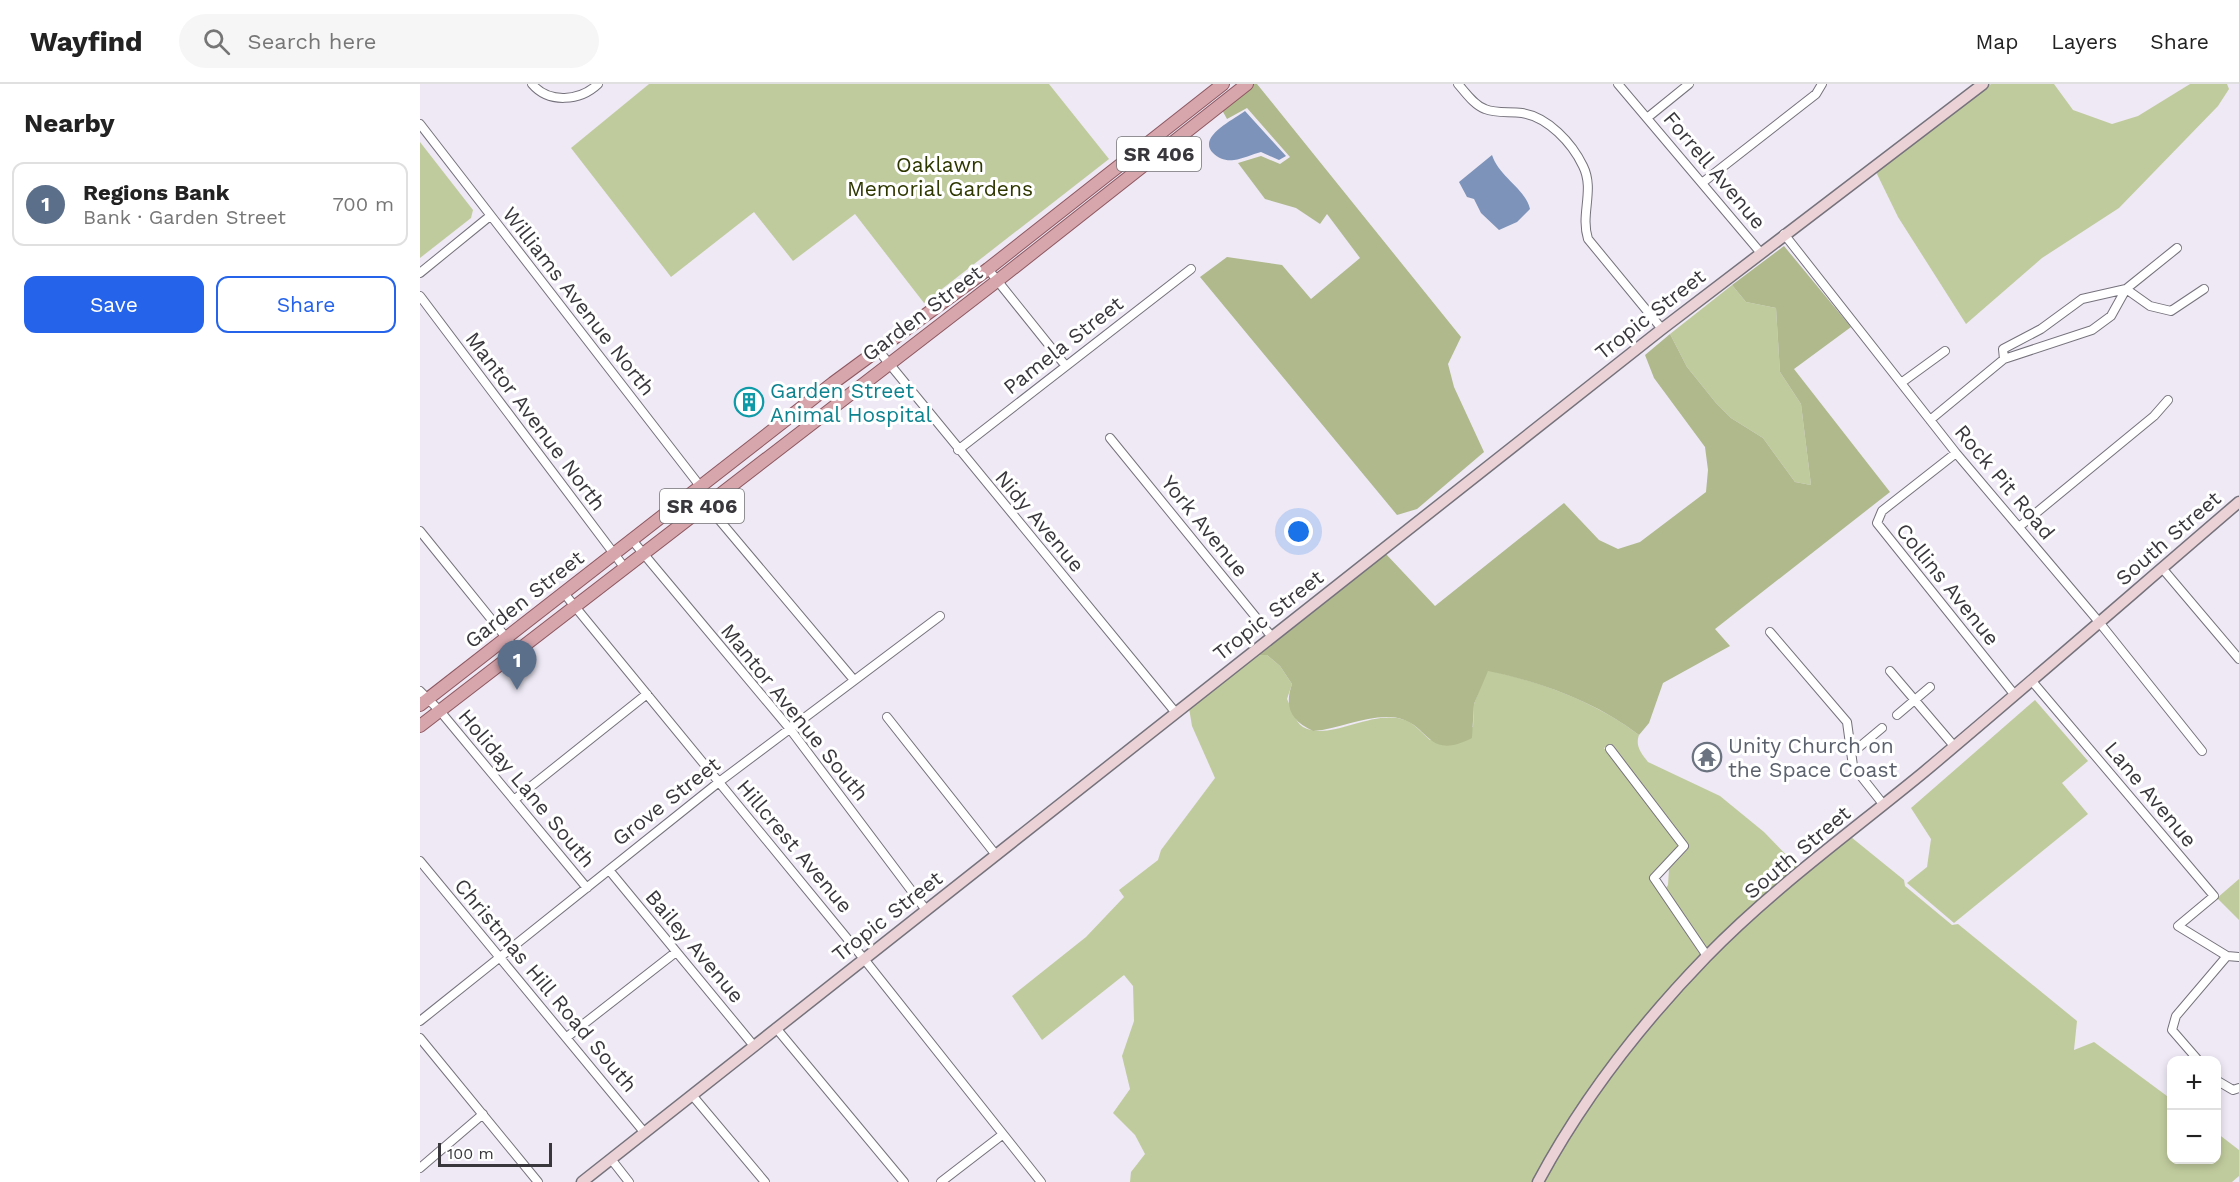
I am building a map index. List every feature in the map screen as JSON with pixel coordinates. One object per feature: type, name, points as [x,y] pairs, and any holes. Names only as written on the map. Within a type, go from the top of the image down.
[{"type":"main road","name":"Garden Street","points":[[423,698],[506,637],[755,443],[987,270],[1222,84]]},
{"type":"main road","name":"Garden Street","points":[[420,726],[706,503],[997,281],[1247,84]]},
{"type":"main road","points":[[755,443],[766,447],[771,453]]},
{"type":"street","points":[[532,84],[551,96],[568,99],[582,96],[598,84]]},
{"type":"street","points":[[1458,84],[1478,105],[1487,110],[1521,113],[1540,119],[1570,146],[1582,164],[1589,185],[1585,223],[1588,239],[1662,329]]},
{"type":"street","name":"Forrell Avenue","points":[[1618,84],[1760,252]]},
{"type":"street","points":[[1647,118],[1689,84]]},
{"type":"street","points":[[1702,183],[1816,94],[1822,84]]},
{"type":"street","name":"Tropic Street","points":[[582,1182],[1760,252],[1983,84]]},
{"type":"street","name":"Williams Avenue North","points":[[420,124],[700,486],[706,503]]},
{"type":"street","points":[[1172,124],[1182,136]]},
{"type":"street","points":[[1061,211],[1070,223]]},
{"type":"street","points":[[420,273],[490,216]]},
{"type":"street","name":"Rock Pit Road","points":[[1784,234],[1956,453],[2099,622],[2202,751]]},
{"type":"street","points":[[1930,420],[2004,360],[2092,330],[2111,316],[2126,289],[2177,248]]},
{"type":"street","name":"Pamela Street","points":[[958,450],[1191,269]]},
{"type":"street","points":[[987,270],[1065,365]]},
{"type":"street","points":[[2004,360],[2003,349],[2041,329],[2070,305],[2082,299],[2126,289],[2150,306],[2171,311],[2204,289]]},
{"type":"street","name":"Mantor Avenue North","points":[[420,296],[624,567]]},
{"type":"street","points":[[935,307],[945,320]]},
{"type":"street","name":"Nidy Avenue","points":[[878,350],[1176,713]]},
{"type":"street","points":[[1901,383],[1945,351]]},
{"type":"street","points":[[2019,527],[2154,416],[2168,400]]},
{"type":"street","name":"York Avenue","points":[[1110,438],[1272,637]]},
{"type":"street","name":"Collins Avenue","points":[[1956,453],[1882,511],[1877,524],[2014,694]]},
{"type":"street","name":"South Street","points":[[1538,1182],[1559,1141],[1633,1040],[1707,956],[1786,884],[1954,746],[2239,502]]},
{"type":"street","points":[[706,503],[854,681]]},
{"type":"street","points":[[420,531],[517,651]]},
{"type":"street","name":"Mantor Avenue South","points":[[632,540],[790,729],[926,910]]},
{"type":"street","points":[[2162,568],[2239,659]]},
{"type":"street","name":"Hillcrest Avenue","points":[[563,592],[864,959],[1041,1182]]},
{"type":"street","name":"Grove Street","points":[[420,1021],[719,782],[940,616]]},
{"type":"street","points":[[1770,632],[1847,722],[1856,771],[1884,804]]},
{"type":"street","points":[[1890,671],[1954,746]]},
{"type":"street","name":"Lane Avenue","points":[[2031,680],[2214,896],[2178,926],[2226,956]]},
{"type":"street","points":[[1897,715],[1930,687]]},
{"type":"street","points":[[514,800],[647,694]]},
{"type":"street","name":"Holiday Lane South","points":[[423,698],[440,711],[586,888]]},
{"type":"street","points":[[887,717],[996,855]]},
{"type":"street","points":[[1852,753],[1882,728]]},
{"type":"street","points":[[1610,749],[1684,846],[1654,878],[1707,956]]},
{"type":"street","name":"Christmas Hill Road South","points":[[420,861],[644,1132]]},
{"type":"street","name":"Bailey Avenue","points":[[609,870],[754,1046]]},
{"type":"street","points":[[567,1037],[676,952]]},
{"type":"street","points":[[2195,1056],[2172,1030],[2176,1016],[2226,956],[2239,957]]},
{"type":"street","points":[[776,1029],[904,1182]]},
{"type":"street","points":[[420,1038],[538,1182]]},
{"type":"street","points":[[2221,1082],[2233,1090],[2239,1088]]},
{"type":"street","points":[[692,1095],[765,1182]]},
{"type":"street","points":[[420,1168],[483,1114]]},
{"type":"street","points":[[941,1182],[1002,1135]]},
{"type":"street","points":[[611,1159],[628,1182]]},
{"type":"green space","name":"Oaklawn Memorial Gardens","points":[[649,84],[1049,84],[1109,159],[924,303],[855,214],[793,261],[754,212],[671,277],[571,148]]},
{"type":"green space","points":[[1257,84],[1461,337],[1448,364],[1454,387],[1484,452],[1417,509],[1397,515],[1200,277],[1227,257],[1282,265],[1311,299],[1360,258],[1327,214],[1320,224],[1296,208],[1265,199],[1238,163],[1261,156],[1280,164],[1290,157],[1247,108],[1227,119],[1222,110]]},
{"type":"green space","points":[[1991,84],[2054,84],[2073,110],[2112,124],[2138,116],[2190,84],[2227,84],[2229,89],[2218,106],[2119,208],[2042,258],[1966,324],[1898,217],[1877,174],[1878,169]]},
{"type":"green space","points":[[420,142],[473,210],[471,218],[420,258]]},
{"type":"green space","points":[[1784,246],[1851,327],[1794,369],[1890,492],[1715,629],[1730,646],[1663,683],[1649,723],[1639,735],[1586,703],[1548,687],[1488,671],[1474,704],[1472,738],[1456,744],[1444,746],[1435,743],[1413,725],[1390,717],[1370,718],[1313,731],[1299,723],[1289,706],[1292,684],[1280,666],[1267,655],[1258,655],[1385,553],[1435,606],[1564,503],[1599,540],[1618,549],[1640,542],[1706,492],[1708,470],[1705,447],[1654,378],[1645,355],[1670,334],[1687,367],[1716,403],[1731,418],[1763,438],[1795,482],[1811,485],[1801,404],[1780,372],[1776,308],[1746,302],[1732,285]]},
{"type":"green space","points":[[1732,285],[1746,302],[1776,308],[1780,372],[1801,404],[1811,485],[1795,482],[1763,438],[1731,418],[1716,403],[1687,367],[1670,334]]},
{"type":"green space","points":[[1257,655],[1267,655],[1280,666],[1292,684],[1287,699],[1295,718],[1300,725],[1314,731],[1325,731],[1392,717],[1409,722],[1430,740],[1473,727],[1474,704],[1487,670],[1547,687],[1586,703],[1639,735],[1638,746],[1648,762],[1720,796],[1764,832],[1799,868],[1707,950],[1666,888],[1669,869],[1688,849],[1687,843],[1610,744],[1604,748],[1679,845],[1651,874],[1651,880],[1701,956],[1654,1009],[1589,1092],[1533,1182],[1130,1182],[1131,1172],[1145,1154],[1135,1135],[1113,1113],[1130,1089],[1122,1056],[1134,1021],[1133,986],[1124,975],[1042,1040],[1012,996],[1086,937],[1124,897],[1119,890],[1158,860],[1161,850],[1215,778],[1192,726],[1189,708]]},
{"type":"green space","points":[[2035,700],[2088,761],[2062,783],[2088,814],[1954,923],[1907,883],[1927,867],[1931,839],[1911,808]]},
{"type":"green space","points":[[1851,837],[1904,880],[1905,886],[1952,925],[1958,924],[2077,1021],[2074,1050],[2094,1042],[2167,1096],[2167,1164],[2221,1164],[2221,1136],[2239,1150],[2239,1176],[2232,1182],[1543,1182],[1578,1122],[1640,1037],[1709,960],[1778,897]]},
{"type":"green space","points":[[2239,879],[2239,920],[2217,898]]},
{"type":"water","points":[[1245,111],[1286,156],[1279,160],[1261,152],[1228,160],[1213,153],[1209,147],[1213,135]]},
{"type":"water","points":[[1492,155],[1500,170],[1523,195],[1530,209],[1517,222],[1499,230],[1481,213],[1474,199],[1467,197],[1459,182]]},
{"type":"place","name":"Garden Street Animal Hospital","points":[[749,402]]},
{"type":"place","name":"Regions Bank","points":[[517,690]]},
{"type":"place","name":"Unity Church on the Space Coast","points":[[1707,757]]}]
